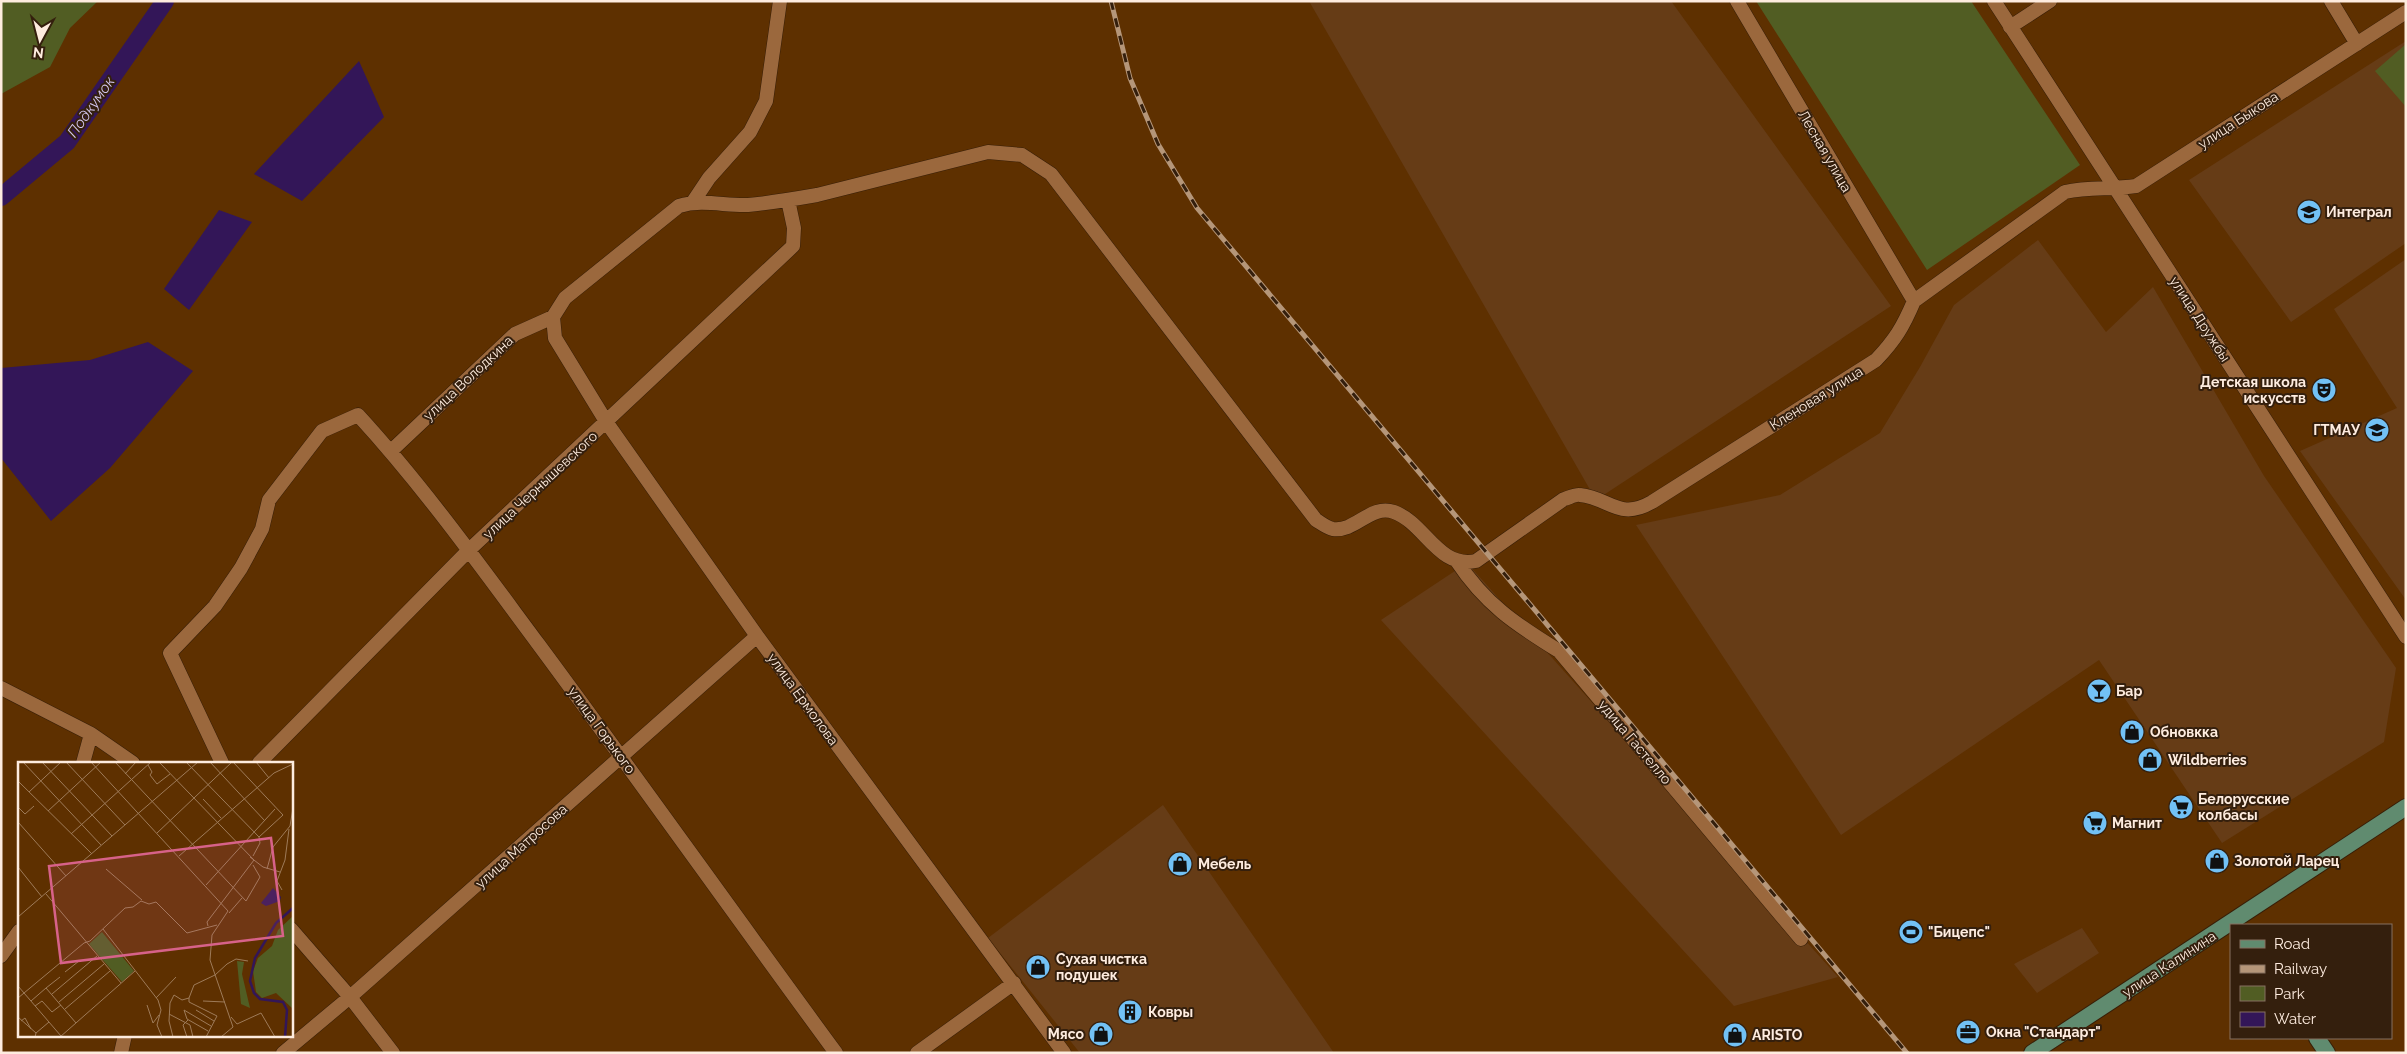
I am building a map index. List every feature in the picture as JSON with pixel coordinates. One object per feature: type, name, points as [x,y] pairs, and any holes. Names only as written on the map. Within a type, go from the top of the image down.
[{"type":"main road","name":"улица Калинина","points":[[2239,922],[2406,807]]},
{"type":"main road","name":"улица Калинина","points":[[2032,1053],[2230,928]]},
{"type":"main road","points":[[2318,1039],[2327,1053]]},
{"type":"street","points":[[693,202],[709,178],[750,132],[766,101],[780,1]]},
{"type":"street","name":"Лесная улица","points":[[1737,1],[1914,301]]},
{"type":"street","name":"улица Дружбы","points":[[1994,1],[2406,637]]},
{"type":"street","points":[[2010,27],[2050,1]]},
{"type":"street","points":[[2331,1],[2357,44]]},
{"type":"street","name":"улица Быкова","points":[[2116,190],[2136,186],[2406,12]]},
{"type":"street","points":[[553,317],[565,298],[679,206],[693,202],[748,205],[788,200],[817,195],[988,152],[1022,155],[1051,174],[1316,520],[1332,529],[1348,528],[1377,511],[1392,512],[1408,520],[1438,549],[1456,560]]},
{"type":"street","points":[[1914,301],[2065,192],[2096,187],[2116,190]]},
{"type":"street","name":"улица Чернышевского","points":[[260,762],[469,550],[607,423],[793,246],[794,228],[788,200]]},
{"type":"street","name":"Кленовая улица","points":[[1456,560],[1467,562],[1476,560],[1564,499],[1578,494],[1625,510],[1640,509],[1876,360],[1894,341],[1903,327],[1914,301]]},
{"type":"street","name":"улица Ермолова","points":[[553,317],[554,338],[607,423],[757,636],[1064,1053]]},
{"type":"street","name":"улица Володкина","points":[[391,451],[515,334],[553,317]]},
{"type":"street","name":"улица Горького","points":[[222,762],[170,653],[215,606],[241,568],[262,529],[269,500],[322,432],[358,415],[391,451],[469,550],[622,756],[696,863],[836,1053]]},
{"type":"street","name":"удица Гастелло","points":[[1456,560],[1472,585],[1514,623],[1559,651],[1801,939]]},
{"type":"street","name":"улица Матросова","points":[[283,1053],[350,997],[757,636]]},
{"type":"street","points":[[1,688],[92,734],[132,762]]},
{"type":"street","points":[[83,762],[92,734]]},
{"type":"street","points":[[292,930],[350,997],[393,1053]]},
{"type":"street","points":[[1,956],[18,932]]},
{"type":"street","points":[[917,1053],[1014,983]]},
{"type":"street","points":[[121,1053],[125,1036]]},
{"type":"shaded area","points":[[1309,1],[1671,1],[1891,306],[1596,500]]},
{"type":"shaded area","name":"Интеграл","points":[[2406,41],[2406,243],[2291,322],[2189,180]]},
{"type":"shaded area","points":[[2038,240],[2106,332],[2153,287],[2264,476],[2396,668],[2384,742],[2222,843],[2099,660],[1841,835],[1636,525],[1780,495],[1880,433],[1920,367],[1954,305]]},
{"type":"shaded area","name":"ГТМАУ","points":[[2406,259],[2406,600],[2300,451],[2397,408],[2334,309]]},
{"type":"shaded area","points":[[1467,563],[1838,977],[1734,1006],[1381,620]]},
{"type":"shaded area","points":[[1163,805],[1334,1053],[1080,1053],[988,938]]},
{"type":"shaded area","points":[[2082,928],[2099,953],[2037,993],[2014,964]]},
{"type":"green space","points":[[1,1],[98,1],[70,28],[50,67],[1,94]]},
{"type":"green space","points":[[1756,1],[1971,1],[2080,165],[1927,270]]},
{"type":"green space","points":[[2406,44],[2406,107],[2375,71]]},
{"type":"water","points":[[359,61],[384,117],[302,201],[254,174]]},
{"type":"water","points":[[219,210],[252,222],[189,310],[164,289]]},
{"type":"water","points":[[148,342],[193,371],[110,468],[51,521],[1,458],[1,368],[90,360]]},
{"type":"waterway","name":"Подкумок","points":[[1,197],[67,142],[165,1]]},
{"type":"railway","points":[[1111,1],[1130,78],[1158,144],[1197,208],[1907,1053]]},
{"type":"place","name":"Интеграл","points":[[2309,212]]},
{"type":"place","name":"Детская школа искусств","points":[[2324,390]]},
{"type":"place","name":"ГТМАУ","points":[[2377,430]]},
{"type":"place","name":"Бар","points":[[2099,691]]},
{"type":"place","name":"Обновкка","points":[[2132,732]]},
{"type":"place","name":"Wildberries","points":[[2150,760]]},
{"type":"place","name":"Белорусские колбасы","points":[[2181,807]]},
{"type":"place","name":"Магнит","points":[[2095,823]]},
{"type":"place","name":"Золотой Ларец","points":[[2217,861]]},
{"type":"place","name":"Мебель","points":[[1180,864]]},
{"type":"place","name":"\"Бицепс\"","points":[[1911,932]]},
{"type":"place","name":"Сухая чистка подушек","points":[[1038,967]]},
{"type":"place","name":"Ковры","points":[[1130,1012]]},
{"type":"place","name":"Окна \"Стандарт\"","points":[[1968,1032]]},
{"type":"place","name":"Мясо","points":[[1101,1034]]},
{"type":"place","name":"ARISTO","points":[[1735,1035]]}]
